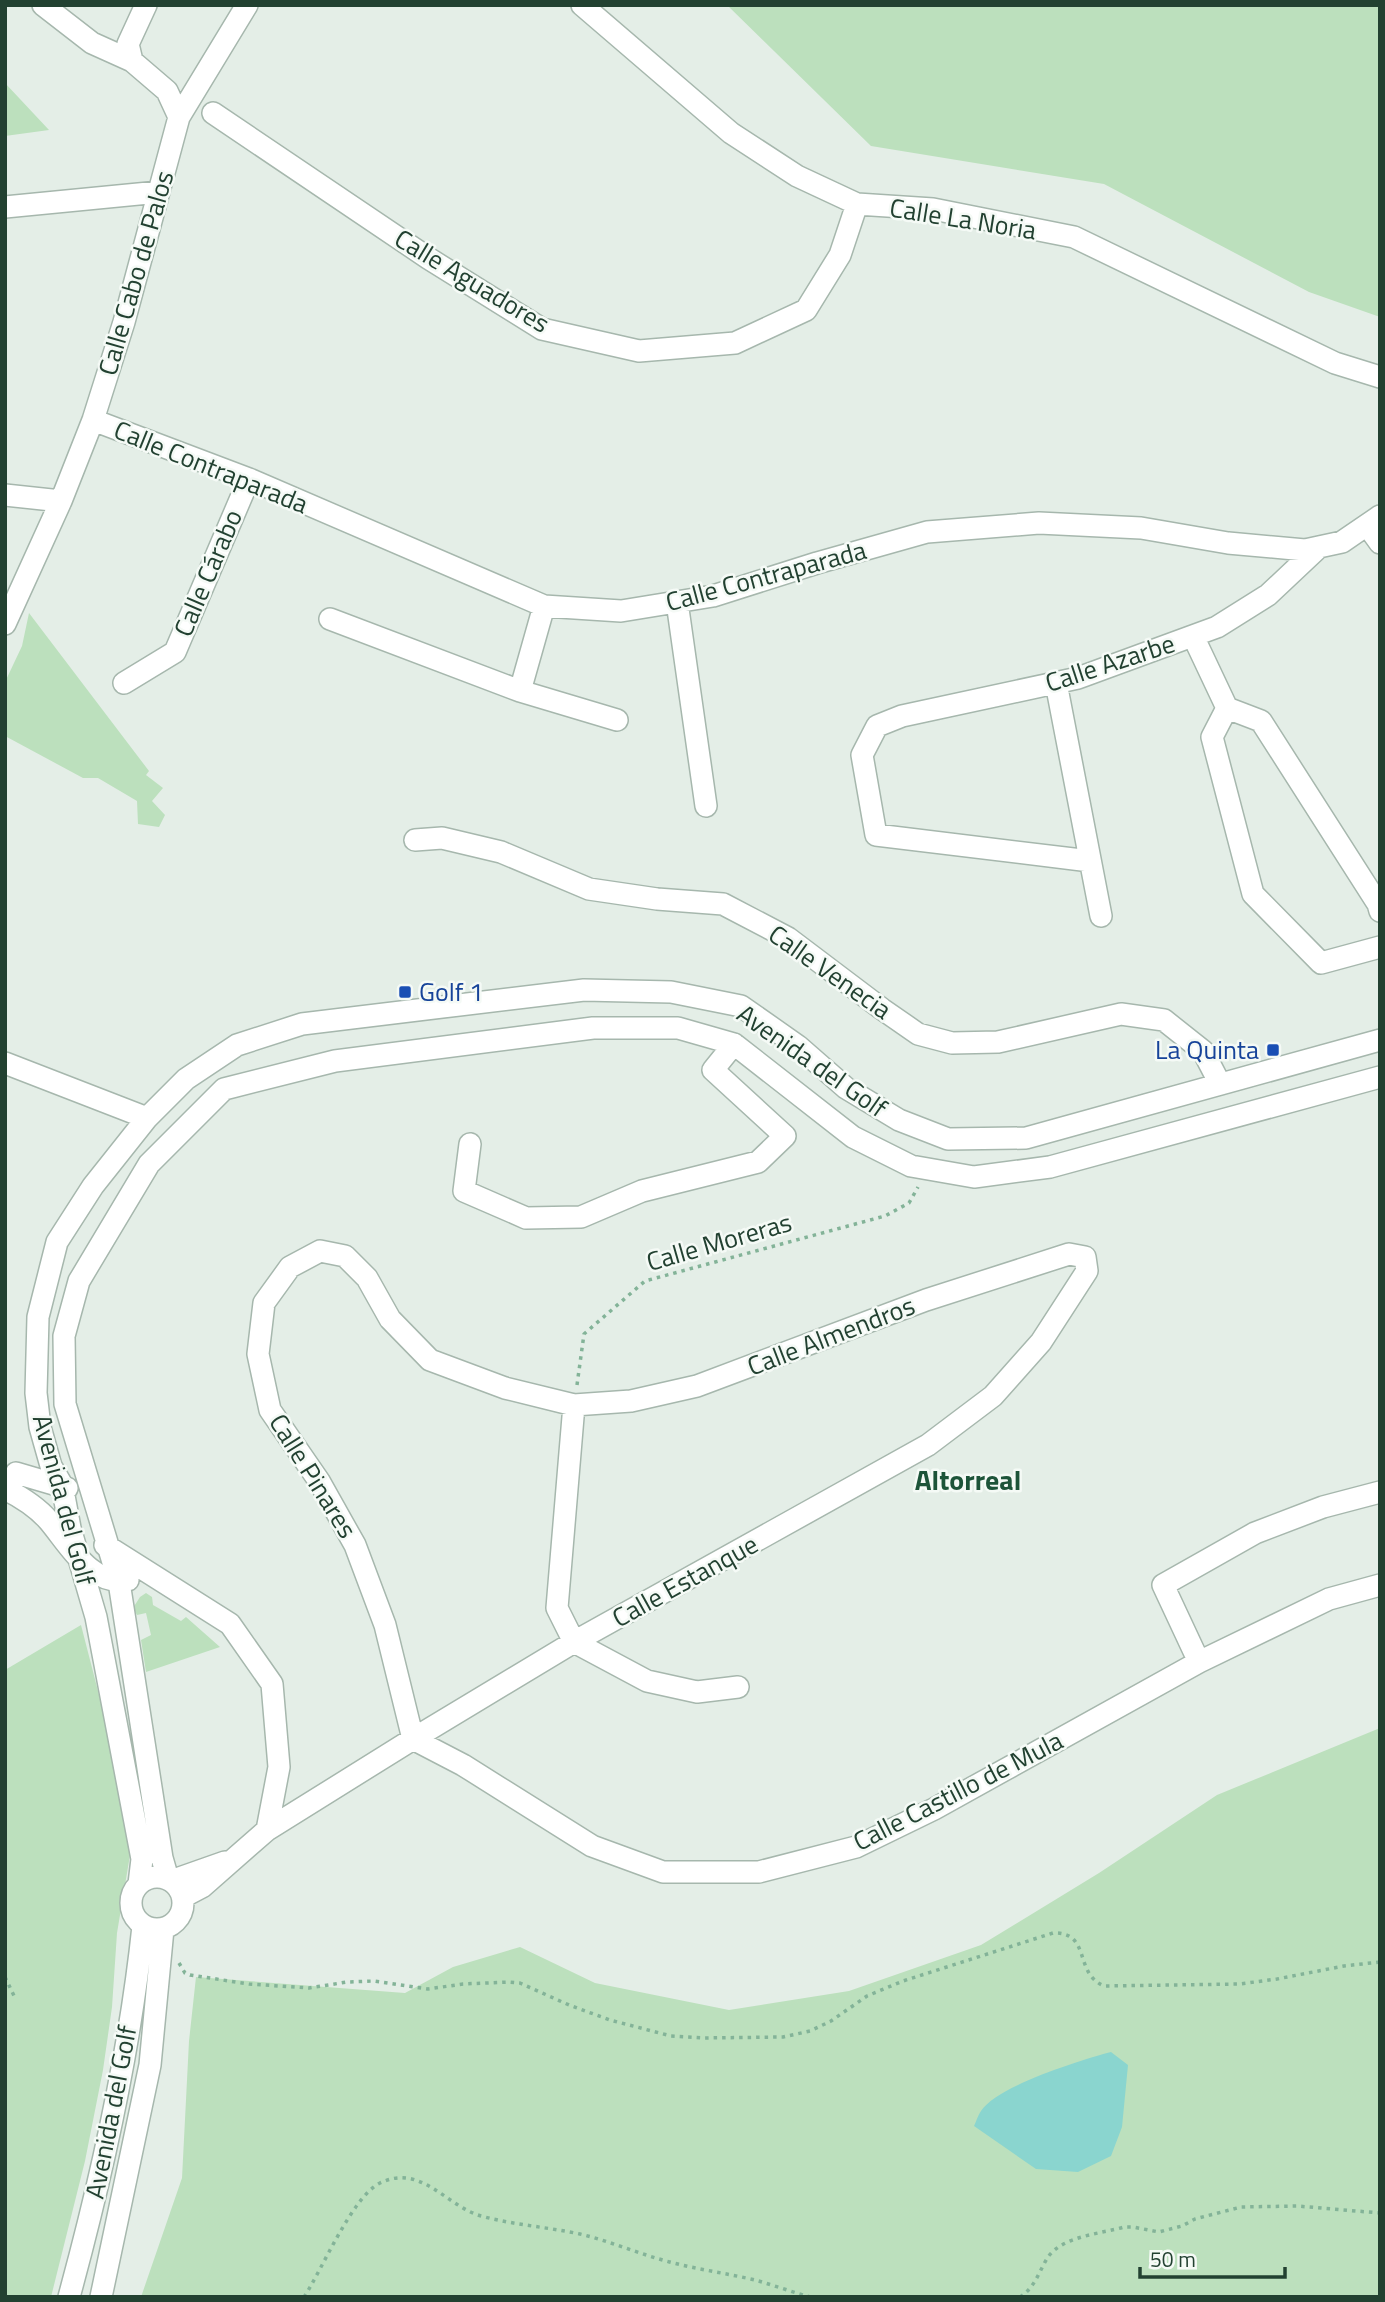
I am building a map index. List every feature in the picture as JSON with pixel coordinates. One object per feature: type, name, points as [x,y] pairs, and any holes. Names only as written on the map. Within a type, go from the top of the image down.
[{"type":"street","points":[[43,5],[92,43],[132,61],[167,92],[180,117]]},
{"type":"street","points":[[132,61],[128,44],[146,5]]},
{"type":"street","name":"Calle Cabo de Palos","points":[[5,624],[61,501],[93,420],[124,322],[180,117],[247,5]]},
{"type":"street","name":"Calle La Noria","points":[[582,5],[731,133],[797,176],[857,204],[933,209],[1074,237],[1335,363],[1380,377]]},
{"type":"street","name":"Calle Aguadores","points":[[213,113],[428,258],[542,329],[639,351],[735,343],[806,310],[840,255],[857,204]]},
{"type":"street","points":[[5,207],[159,192]]},
{"type":"street","name":"Calle Contraparada","points":[[93,420],[248,479],[544,607],[621,611],[713,596],[817,563],[927,533],[1039,523],[1141,528],[1228,543],[1305,550],[1342,542],[1373,520]]},
{"type":"street","name":"Calle Cárabo","points":[[124,683],[175,652],[248,479]]},
{"type":"street","points":[[5,495],[61,501]]},
{"type":"street","points":[[1373,520],[1380,543]]},
{"type":"street","name":"Calle Azarbe","points":[[1090,860],[876,835],[862,755],[877,726],[902,716],[1078,678],[1193,636],[1217,626],[1268,595],[1318,547]]},
{"type":"street","points":[[677,602],[706,806]]},
{"type":"street","points":[[520,691],[544,607]]},
{"type":"street","points":[[330,619],[520,691],[617,720]]},
{"type":"street","points":[[1193,636],[1227,708],[1261,721],[1380,911]]},
{"type":"street","points":[[1056,683],[1101,916]]},
{"type":"street","points":[[1227,708],[1212,737],[1253,894],[1321,963],[1380,947]]},
{"type":"street","name":"Calle Venecia","points":[[415,840],[442,838],[501,852],[589,889],[657,899],[723,904],[788,938],[918,1034],[952,1043],[998,1042],[1121,1014],[1164,1020],[1203,1051],[1220,1084]]},
{"type":"street","name":"Avenida del Golf","points":[[139,1884],[142,1859],[96,1617],[70,1528],[62,1485],[51,1466],[40,1427],[36,1393],[38,1317],[57,1242],[93,1186],[147,1118],[186,1079],[237,1045],[302,1024],[584,990],[671,992],[741,1006],[798,1046],[846,1087],[899,1120],[948,1139],[1026,1138],[1380,1040]]},
{"type":"street","name":"Avenida del Golf","points":[[174,1886],[162,1858],[119,1582],[65,1404],[64,1336],[79,1281],[149,1164],[224,1089],[335,1061],[593,1028],[678,1028],[734,1044],[853,1137],[911,1166],[974,1177],[1050,1167],[1380,1077]]},
{"type":"street","points":[[470,1144],[464,1191],[526,1218],[581,1216],[642,1191],[758,1162],[785,1136],[713,1070],[734,1044]]},
{"type":"street","points":[[5,1063],[147,1118]]},
{"type":"street","name":"Calle Pinares","points":[[413,1739],[385,1625],[355,1545],[319,1481],[270,1410],[258,1354],[264,1303],[290,1267],[320,1251],[345,1256],[367,1278],[390,1319],[430,1360],[505,1388],[574,1405]]},
{"type":"street","name":"Calle Almendros","points":[[574,1405],[631,1401],[697,1386],[926,1300],[1069,1254],[1085,1257]]},
{"type":"street","name":"Calle Estanque","points":[[174,1886],[202,1887],[267,1830],[413,1739],[574,1642],[928,1446],[993,1396],[1041,1342],[1087,1271],[1085,1257]]},
{"type":"street","points":[[9,1482],[33,1494],[62,1485],[68,1472],[65,1404]]},
{"type":"street","points":[[574,1405],[556,1608],[574,1642],[647,1681],[696,1692],[738,1687]]},
{"type":"street","points":[[9,1482],[35,1461],[40,1445],[40,1427]]},
{"type":"street","points":[[9,1482],[48,1521],[81,1562],[102,1577],[119,1582],[155,1575]]},
{"type":"street","points":[[62,1485],[72,1490],[83,1503],[93,1534],[110,1550],[155,1575],[230,1625],[272,1684],[279,1767],[267,1830]]},
{"type":"street","points":[[1199,1662],[1163,1585],[1255,1533],[1323,1507],[1380,1492]]},
{"type":"street","name":"Calle Castillo de Mula","points":[[413,1739],[463,1765],[592,1846],[663,1872],[759,1872],[856,1847],[934,1810],[1199,1662],[1329,1599],[1380,1585]]},
{"type":"street","points":[[155,1877],[174,1886],[183,1905],[177,1920],[153,1927],[133,1913],[131,1897],[139,1884],[155,1877]]},
{"type":"street","name":"Avenida del Golf","points":[[102,2297],[150,2065],[161,1959],[153,1927]]},
{"type":"street","name":"Avenida del Golf","points":[[69,2297],[87,2230],[153,1927]]},
{"type":"path","name":"Calle Moreras","points":[[574,1405],[584,1334],[645,1281],[885,1216],[909,1203],[929,1170]]},
{"type":"path","points":[[161,1959],[179,1963],[190,1975],[278,1987],[309,1988],[373,1981],[428,1989],[463,1984],[520,1983],[610,2020],[671,2036],[703,2038],[783,2038],[798,2035],[831,2021],[856,2002],[886,1987],[1053,1933],[1068,1934],[1073,1938],[1080,1949],[1089,1976],[1104,1986],[1240,1984],[1380,1962]]},
{"type":"path","points":[[5,1978],[16,2000]]},
{"type":"path","points":[[304,2297],[323,2259],[365,2197],[381,2183],[400,2178],[425,2183],[478,2215],[523,2226],[580,2234],[675,2264],[753,2279],[810,2297]]},
{"type":"path","points":[[1020,2297],[1030,2290],[1049,2256],[1059,2246],[1124,2227],[1159,2232],[1241,2207],[1297,2206],[1380,2213]]},
{"type":"green space","points":[[727,5],[1380,5],[1380,317],[1309,292],[1104,184],[871,146]]},
{"type":"green space","points":[[5,83],[49,130],[5,136]]},
{"type":"green space","points":[[29,613],[149,771],[146,775],[163,788],[152,801],[165,815],[159,827],[138,824],[137,801],[98,778],[83,778],[5,736],[5,682],[22,646]]},
{"type":"green space","points":[[146,1593],[152,1597],[153,1605],[181,1621],[186,1617],[220,1647],[146,1672],[141,1640],[151,1635],[146,1613],[137,1615],[133,1608]]},
{"type":"green space","points":[[81,1625],[134,1831],[117,1933],[112,2007],[103,2070],[85,2161],[51,2297],[5,2297],[5,1670]]},
{"type":"green space","points":[[1380,1728],[1380,2297],[141,2297],[182,2178],[189,2041],[196,1977],[405,1993],[453,1967],[520,1947],[595,1983],[729,2010],[849,1991],[981,1945],[1099,1873],[1217,1795]]},
{"type":"water","points":[[1111,2052],[1128,2065],[1122,2127],[1111,2156],[1078,2172],[1036,2169],[974,2126],[981,2111],[1004,2092],[1041,2075]]},
{"type":"place","name":"Golf 1","points":[[405,992]]},
{"type":"place","name":"La Quinta","points":[[1273,1050]]},
{"type":"district","name":"Altorreal","points":[[968,1480]]}]
